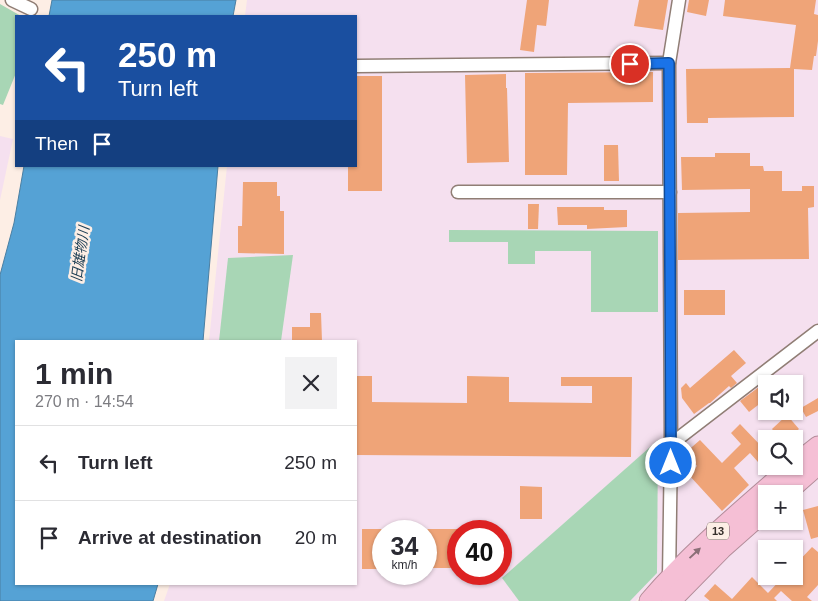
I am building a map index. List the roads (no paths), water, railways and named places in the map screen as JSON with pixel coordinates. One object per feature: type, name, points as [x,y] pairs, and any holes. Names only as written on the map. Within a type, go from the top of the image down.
[{"type":"highway","name":"13","points":[[803,458],[818,446]]},
{"type":"highway","points":[[795,485],[818,465]]},
{"type":"highway","name":"13","points":[[649,601],[669,578],[739,512],[782,475]]},
{"type":"highway","name":"13","points":[[675,600],[722,549],[758,517]]},
{"type":"street","points":[[12,0],[31,9]]},
{"type":"street","points":[[675,600],[669,578],[671,444],[669,63],[680,0]]},
{"type":"street","points":[[357,66],[669,63]]},
{"type":"street","points":[[458,192],[670,192]]},
{"type":"street","points":[[671,444],[818,331]]},
{"type":"water","points":[[52,0],[236,0],[233,15],[49,15]]},
{"type":"water","name":"旧雄物川","points":[[24,167],[218,167],[203,340],[15,340],[15,585],[158,585],[153,601],[0,601],[0,275],[14,223]]}]
